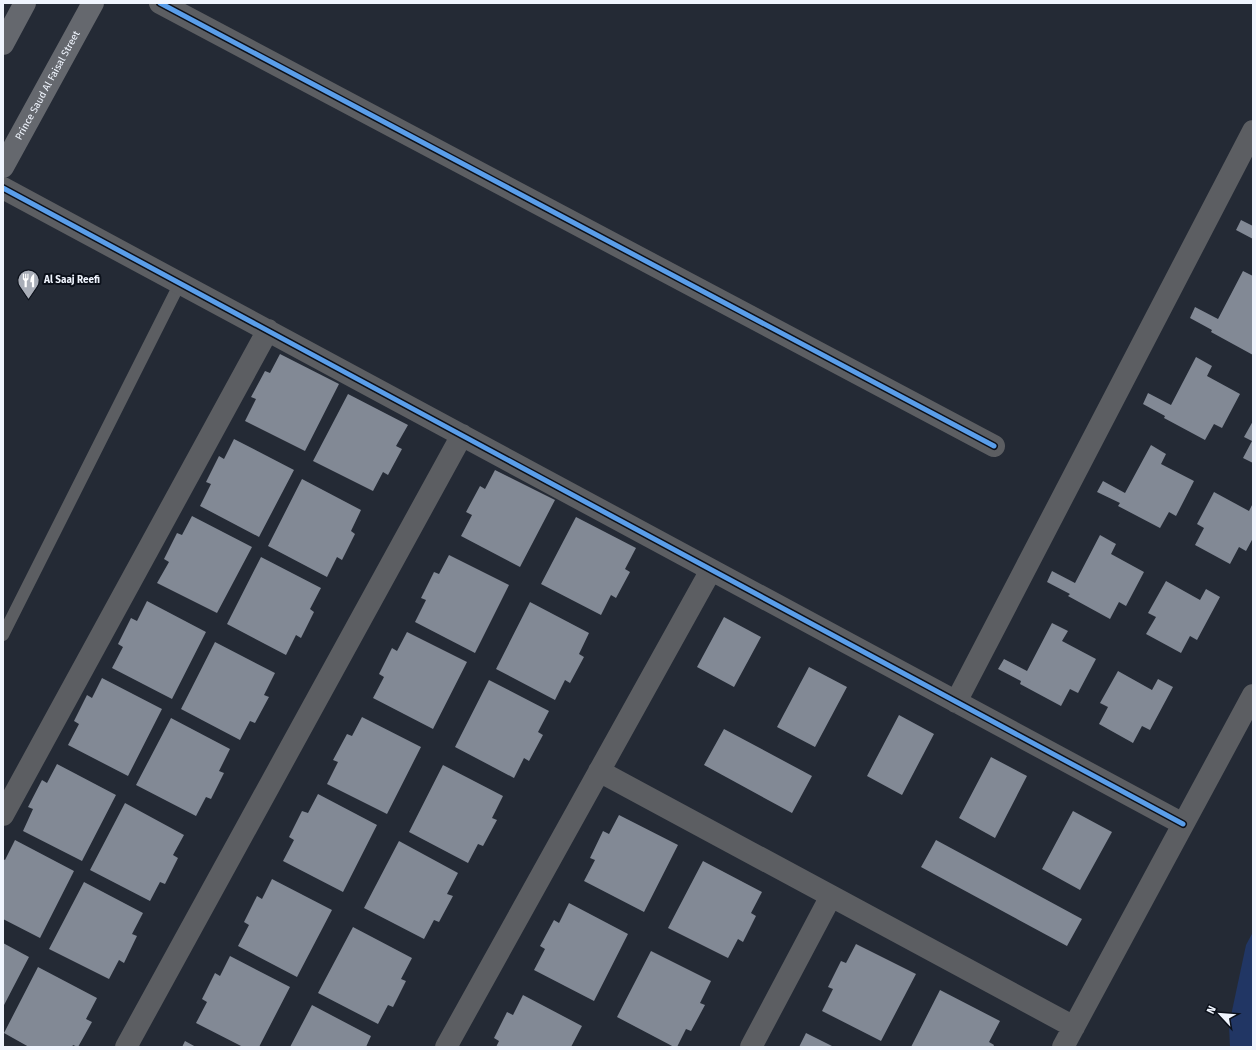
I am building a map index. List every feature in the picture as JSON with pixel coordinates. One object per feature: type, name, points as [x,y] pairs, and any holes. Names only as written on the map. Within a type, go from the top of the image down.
[{"type":"main road","points":[[3,44],[25,3]]},
{"type":"main road","name":"Prince Saud Al Faisal Street","points":[[3,167],[93,3]]},
{"type":"street","points":[[160,3],[994,446]]},
{"type":"street","points":[[956,702],[1253,131]]},
{"type":"street","points":[[3,188],[1183,824]]},
{"type":"street","points":[[3,815],[268,330]]},
{"type":"street","points":[[126,1047],[462,435]]},
{"type":"street","points":[[446,1047],[711,570]]},
{"type":"street","points":[[1063,1047],[1253,695]]},
{"type":"street","points":[[599,771],[1074,1027]]},
{"type":"street","points":[[751,1047],[831,896]]},
{"type":"lane","points":[[3,635],[180,283]]},
{"type":"shaded area","points":[[1253,932],[1253,1047],[1230,1047],[1229,1025],[1246,945]]},
{"type":"building","points":[[1241,220],[1253,226],[1253,239],[1236,230]]},
{"type":"building","points":[[1243,271],[1253,276],[1253,355],[1211,332],[1212,330],[1190,318],[1195,307],[1218,319]]},
{"type":"building","points":[[280,354],[339,384],[305,451],[245,421],[256,399],[251,397],[265,371],[270,373]]},
{"type":"building","points":[[1196,357],[1212,366],[1207,376],[1240,394],[1222,428],[1214,424],[1205,440],[1164,418],[1165,416],[1143,404],[1148,393],[1171,405]]},
{"type":"building","points":[[348,394],[408,425],[396,446],[402,449],[388,475],[383,472],[373,491],[313,461]]},
{"type":"building","points":[[1253,421],[1253,463],[1243,458],[1252,441],[1244,437]]},
{"type":"building","points":[[234,439],[294,470],[259,537],[200,506],[211,484],[206,482],[219,456],[224,459]]},
{"type":"building","points":[[1151,445],[1166,454],[1161,464],[1194,481],[1176,516],[1169,512],[1160,528],[1118,506],[1120,503],[1097,492],[1103,481],[1125,493]]},
{"type":"building","points":[[495,470],[555,500],[520,567],[461,536],[472,515],[466,512],[480,486],[485,489]]},
{"type":"building","points":[[302,479],[361,510],[351,531],[355,534],[342,560],[337,557],[327,577],[268,546]]},
{"type":"building","points":[[1214,492],[1249,511],[1253,503],[1253,538],[1246,551],[1239,547],[1230,564],[1195,545],[1204,528],[1197,524]]},
{"type":"building","points":[[192,516],[252,547],[217,613],[157,583],[169,562],[164,559],[177,533],[182,535]]},
{"type":"building","points":[[576,517],[636,548],[625,569],[630,572],[616,598],[611,595],[601,615],[541,584]]},
{"type":"building","points":[[1100,535],[1116,544],[1111,554],[1144,572],[1126,606],[1119,602],[1110,619],[1068,596],[1070,594],[1047,582],[1052,571],[1075,583]]},
{"type":"building","points":[[449,555],[509,585],[475,653],[415,622],[426,600],[421,598],[434,572],[439,574]]},
{"type":"building","points":[[261,557],[321,588],[310,609],[314,612],[301,638],[296,635],[286,655],[227,624]]},
{"type":"building","points":[[1166,581],[1200,600],[1206,589],[1220,597],[1197,640],[1190,636],[1181,653],[1146,634],[1156,617],[1148,613]]},
{"type":"building","points":[[147,601],[206,632],[172,699],[112,668],[123,647],[118,644],[131,618],[137,621]]},
{"type":"building","points":[[530,602],[589,633],[579,654],[584,657],[570,683],[565,680],[555,700],[496,669]]},
{"type":"building","points":[[724,617],[761,637],[734,687],[697,667]]},
{"type":"building","points":[[1052,623],[1068,631],[1062,641],[1096,659],[1078,693],[1070,689],[1061,706],[1020,684],[1021,681],[998,669],[1004,659],[1027,671]]},
{"type":"building","points":[[407,632],[467,662],[433,729],[373,698],[384,677],[379,674],[392,648],[397,651]]},
{"type":"building","points":[[215,642],[275,673],[264,695],[269,697],[255,723],[250,721],[240,740],[181,709]]},
{"type":"building","points":[[809,667],[847,687],[815,747],[777,727]]},
{"type":"building","points":[[1118,671],[1152,690],[1158,679],[1173,687],[1150,730],[1142,726],[1133,743],[1099,724],[1108,707],[1100,703]]},
{"type":"building","points":[[102,678],[162,709],[128,776],[68,745],[79,724],[74,721],[87,695],[92,698]]},
{"type":"building","points":[[489,680],[549,711],[538,732],[543,735],[529,761],[524,758],[514,778],[455,747]]},
{"type":"building","points":[[899,715],[934,734],[902,795],[867,776]]},
{"type":"building","points":[[362,717],[421,747],[387,814],[327,784],[338,762],[333,760],[347,734],[352,736]]},
{"type":"building","points":[[171,718],[230,749],[219,771],[224,773],[211,799],[206,797],[196,816],[136,785]]},
{"type":"building","points":[[724,729],[812,776],[792,813],[704,765]]},
{"type":"building","points":[[991,757],[1027,776],[995,838],[959,818]]},
{"type":"building","points":[[57,764],[116,795],[82,861],[23,831],[33,809],[28,807],[42,780],[47,783]]},
{"type":"building","points":[[443,765],[503,796],[492,818],[497,820],[483,846],[478,844],[468,863],[409,832]]},
{"type":"building","points":[[318,794],[377,825],[343,892],[283,861],[294,840],[289,837],[302,811],[308,813]]},
{"type":"building","points":[[125,803],[184,835],[173,855],[178,858],[165,884],[160,882],[150,901],[90,870]]},
{"type":"building","points":[[1073,811],[1112,832],[1080,890],[1042,869]]},
{"type":"building","points":[[619,815],[678,845],[644,912],[584,881],[595,860],[590,858],[603,831],[609,834]]},
{"type":"building","points":[[15,840],[74,871],[40,938],[3,919],[3,859],[5,860]]},
{"type":"building","points":[[936,840],[1082,919],[1067,946],[921,867]]},
{"type":"building","points":[[399,841],[458,873],[447,894],[453,896],[439,922],[434,920],[424,939],[364,908]]},
{"type":"building","points":[[703,861],[762,892],[751,913],[756,916],[743,942],[738,939],[728,958],[668,928]]},
{"type":"building","points":[[272,879],[332,910],[297,977],[238,946],[249,925],[244,922],[257,896],[262,899]]},
{"type":"building","points":[[84,882],[143,913],[132,934],[137,936],[124,963],[119,960],[109,979],[49,949]]},
{"type":"building","points":[[569,903],[628,934],[594,1001],[534,970],[545,949],[540,946],[554,920],[559,923]]},
{"type":"building","points":[[353,927],[412,958],[401,979],[406,981],[393,1007],[388,1005],[378,1024],[318,993]]},
{"type":"building","points":[[3,943],[29,957],[3,1007]]},
{"type":"building","points":[[856,944],[916,974],[881,1041],[822,1011],[833,989],[828,987],[841,961],[846,963]]},
{"type":"building","points":[[651,951],[711,981],[700,1003],[705,1005],[691,1031],[686,1029],[677,1047],[674,1047],[617,1017]]},
{"type":"building","points":[[230,956],[290,987],[259,1047],[243,1047],[196,1023],[207,1002],[202,999],[215,973],[220,976]]},
{"type":"building","points":[[38,967],[97,998],[86,1019],[92,1022],[78,1047],[73,1045],[72,1047],[29,1047],[4,1033]]},
{"type":"building","points":[[940,990],[1000,1021],[989,1042],[994,1045],[993,1047],[911,1047]]},
{"type":"building","points":[[523,995],[582,1026],[571,1047],[496,1047],[499,1041],[494,1038],[507,1012],[513,1015]]},
{"type":"building","points":[[312,1005],[371,1036],[366,1047],[290,1047]]},
{"type":"building","points":[[806,1033],[834,1047],[799,1047]]},
{"type":"building","points":[[185,1041],[196,1047],[182,1047]]},
{"type":"cycle path","points":[[160,3],[994,446]]},
{"type":"cycle path","points":[[3,188],[1183,824]]},
{"type":"place","name":"Al Saaj Reefi","points":[[28,300]]}]
